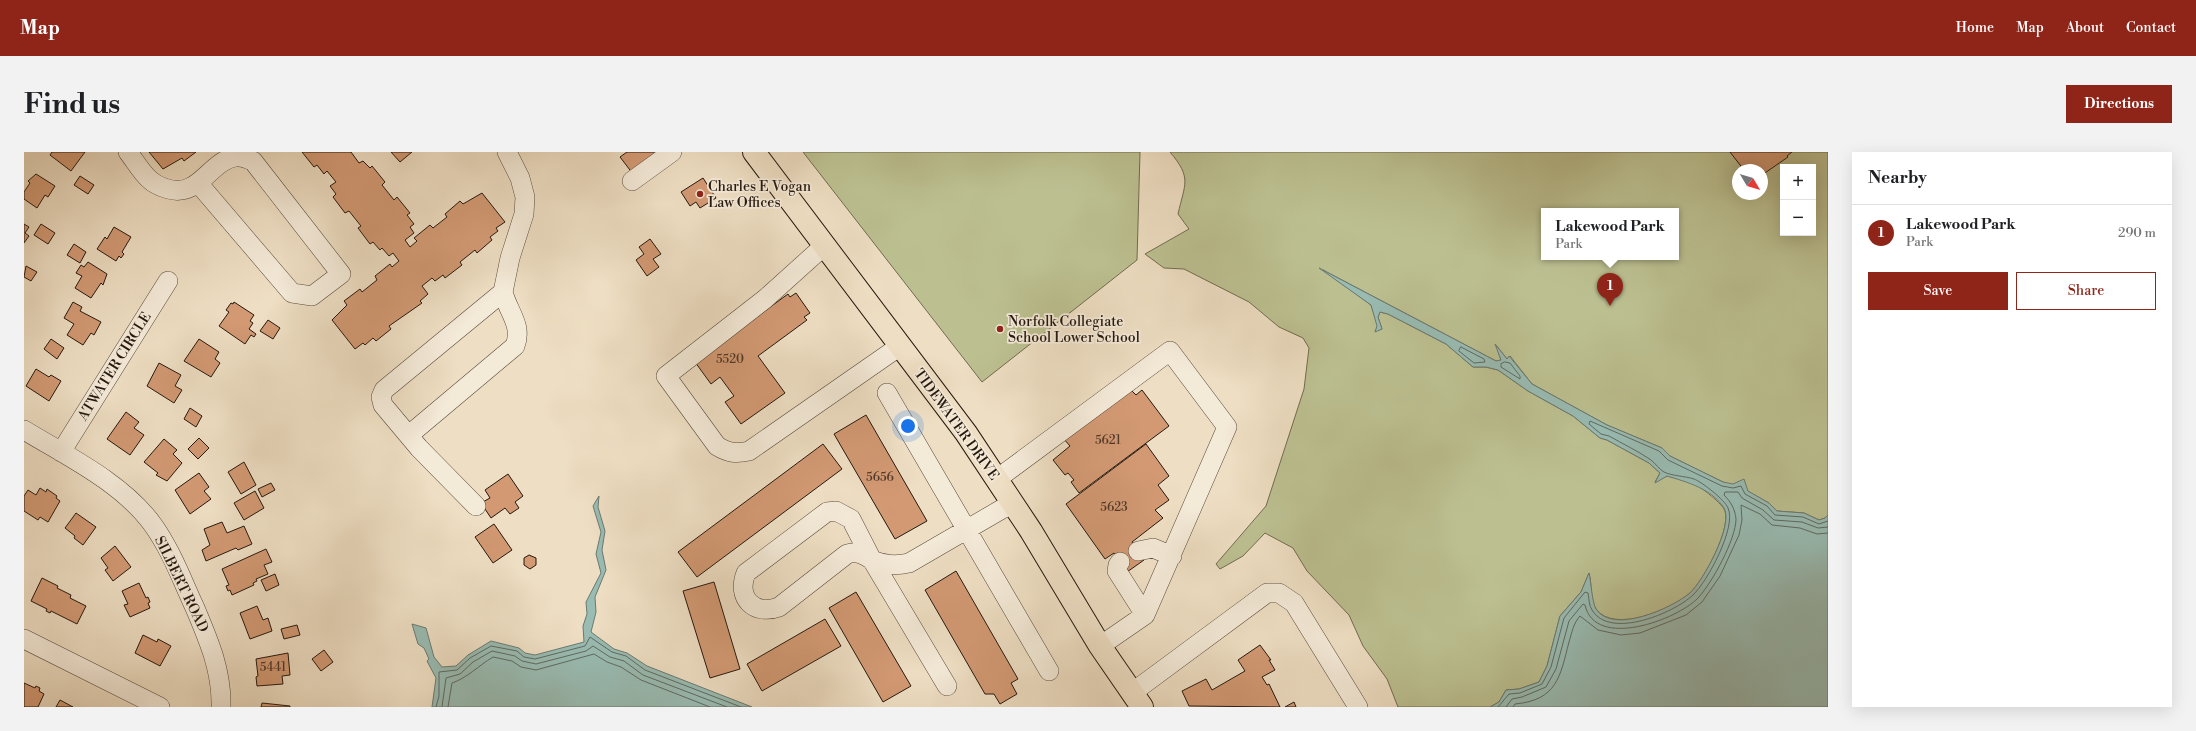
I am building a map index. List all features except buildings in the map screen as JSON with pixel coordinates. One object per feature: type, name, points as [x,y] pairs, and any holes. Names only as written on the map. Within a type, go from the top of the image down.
[{"type":"highway","name":"TIDEWATER DRIVE","points":[[754,152],[966,433],[1013,504],[1100,646],[1138,699]]},
{"type":"street","points":[[128,152],[149,179],[159,186],[172,190],[184,190],[198,183],[226,160],[235,157],[246,158],[253,161],[341,274],[312,296],[292,293],[198,183]]},
{"type":"street","points":[[409,435],[515,346],[518,337],[518,328],[506,305],[503,292],[510,258],[524,214],[525,197],[520,178],[507,152]]},
{"type":"street","points":[[632,181],[672,152]]},
{"type":"street","points":[[824,245],[765,299],[666,376],[717,446],[726,452],[737,454],[749,451],[900,346]]},
{"type":"street","name":"ATWATER CIRCLE","points":[[61,452],[168,281]]},
{"type":"street","points":[[476,506],[419,448],[382,405],[381,398],[384,390],[503,292]]},
{"type":"street","points":[[997,479],[1170,351],[1227,427],[1145,615],[1100,646]]},
{"type":"street","points":[[887,393],[1049,671]]},
{"type":"street","name":"SILBERT ROAD","points":[[24,430],[122,492],[138,506],[152,524],[167,547],[212,646],[218,671],[221,707]]},
{"type":"street","points":[[947,686],[872,560],[851,519],[836,511],[827,512],[750,569],[742,582],[743,593],[749,603],[758,609],[770,610],[779,607],[846,554],[854,552],[862,553],[872,560],[897,566],[909,563],[966,529],[1013,504]]},
{"type":"street","points":[[1138,551],[1153,548],[1172,556]]},
{"type":"street","points":[[1120,562],[1117,571],[1145,615]]},
{"type":"street","points":[[1138,699],[1267,593],[1279,593],[1294,603],[1358,707]]},
{"type":"street","points":[[24,639],[160,707]]},
{"type":"green space","name":"Norfolk Collegiate School Lower School","points":[[803,152],[1140,152],[1137,260],[982,382]]},
{"type":"green space","points":[[1170,152],[1828,152],[1828,515],[1819,520],[1804,513],[1777,511],[1769,503],[1747,491],[1723,482],[1670,456],[1662,448],[1607,425],[1532,384],[1510,356],[1507,359],[1496,345],[1501,360],[1496,361],[1323,270],[1371,305],[1378,326],[1375,331],[1382,329],[1378,317],[1380,312],[1388,314],[1446,344],[1473,367],[1486,367],[1498,370],[1528,391],[1573,416],[1600,438],[1607,440],[1649,463],[1660,473],[1655,482],[1667,476],[1693,483],[1716,500],[1725,511],[1726,519],[1724,530],[1715,554],[1696,586],[1682,599],[1657,612],[1643,616],[1629,619],[1616,619],[1604,616],[1594,606],[1589,573],[1581,592],[1560,616],[1547,666],[1539,682],[1519,689],[1506,690],[1499,702],[1490,707],[1398,707],[1387,679],[1363,646],[1349,615],[1307,571],[1293,548],[1265,533],[1243,556],[1220,569],[1216,564],[1266,506],[1304,389],[1309,348],[1303,338],[1279,327],[1249,302],[1184,269],[1164,268],[1145,254],[1189,229],[1178,214],[1184,188],[1184,175],[1182,168]]},
{"type":"water","points":[[1319,268],[1496,361],[1501,360],[1495,344],[1507,359],[1509,356],[1532,384],[1607,425],[1662,448],[1670,456],[1723,482],[1733,484],[1744,479],[1748,491],[1769,503],[1777,511],[1804,513],[1819,520],[1828,515],[1828,707],[1490,707],[1499,702],[1506,690],[1519,689],[1539,682],[1547,666],[1560,616],[1581,592],[1589,573],[1596,609],[1604,616],[1615,620],[1628,619],[1657,612],[1690,593],[1696,587],[1716,552],[1725,527],[1726,516],[1724,508],[1713,496],[1691,484],[1667,476],[1655,483],[1660,473],[1649,463],[1607,440],[1600,438],[1573,416],[1528,391],[1498,370],[1486,367],[1473,367],[1446,344],[1388,314],[1380,312],[1378,317],[1382,329],[1375,332],[1377,326],[1371,305]]},
{"type":"water","points":[[599,496],[598,507],[605,531],[602,550],[606,570],[595,597],[596,612],[591,632],[614,649],[627,653],[647,666],[752,707],[432,707],[436,678],[427,661],[429,659],[424,648],[418,644],[412,624],[426,628],[434,657],[442,667],[456,666],[468,655],[491,641],[519,648],[525,653],[535,655],[584,642],[583,626],[587,614],[586,602],[601,573],[596,554],[601,532],[593,506]]},
{"type":"place","name":"Charles E Vogan Law Offices","points":[[700,194]]},
{"type":"place","name":"Lakewood Park","points":[[1610,306]]},
{"type":"place","name":"Norfolk Collegiate School Lower School","points":[[1000,329]]}]
